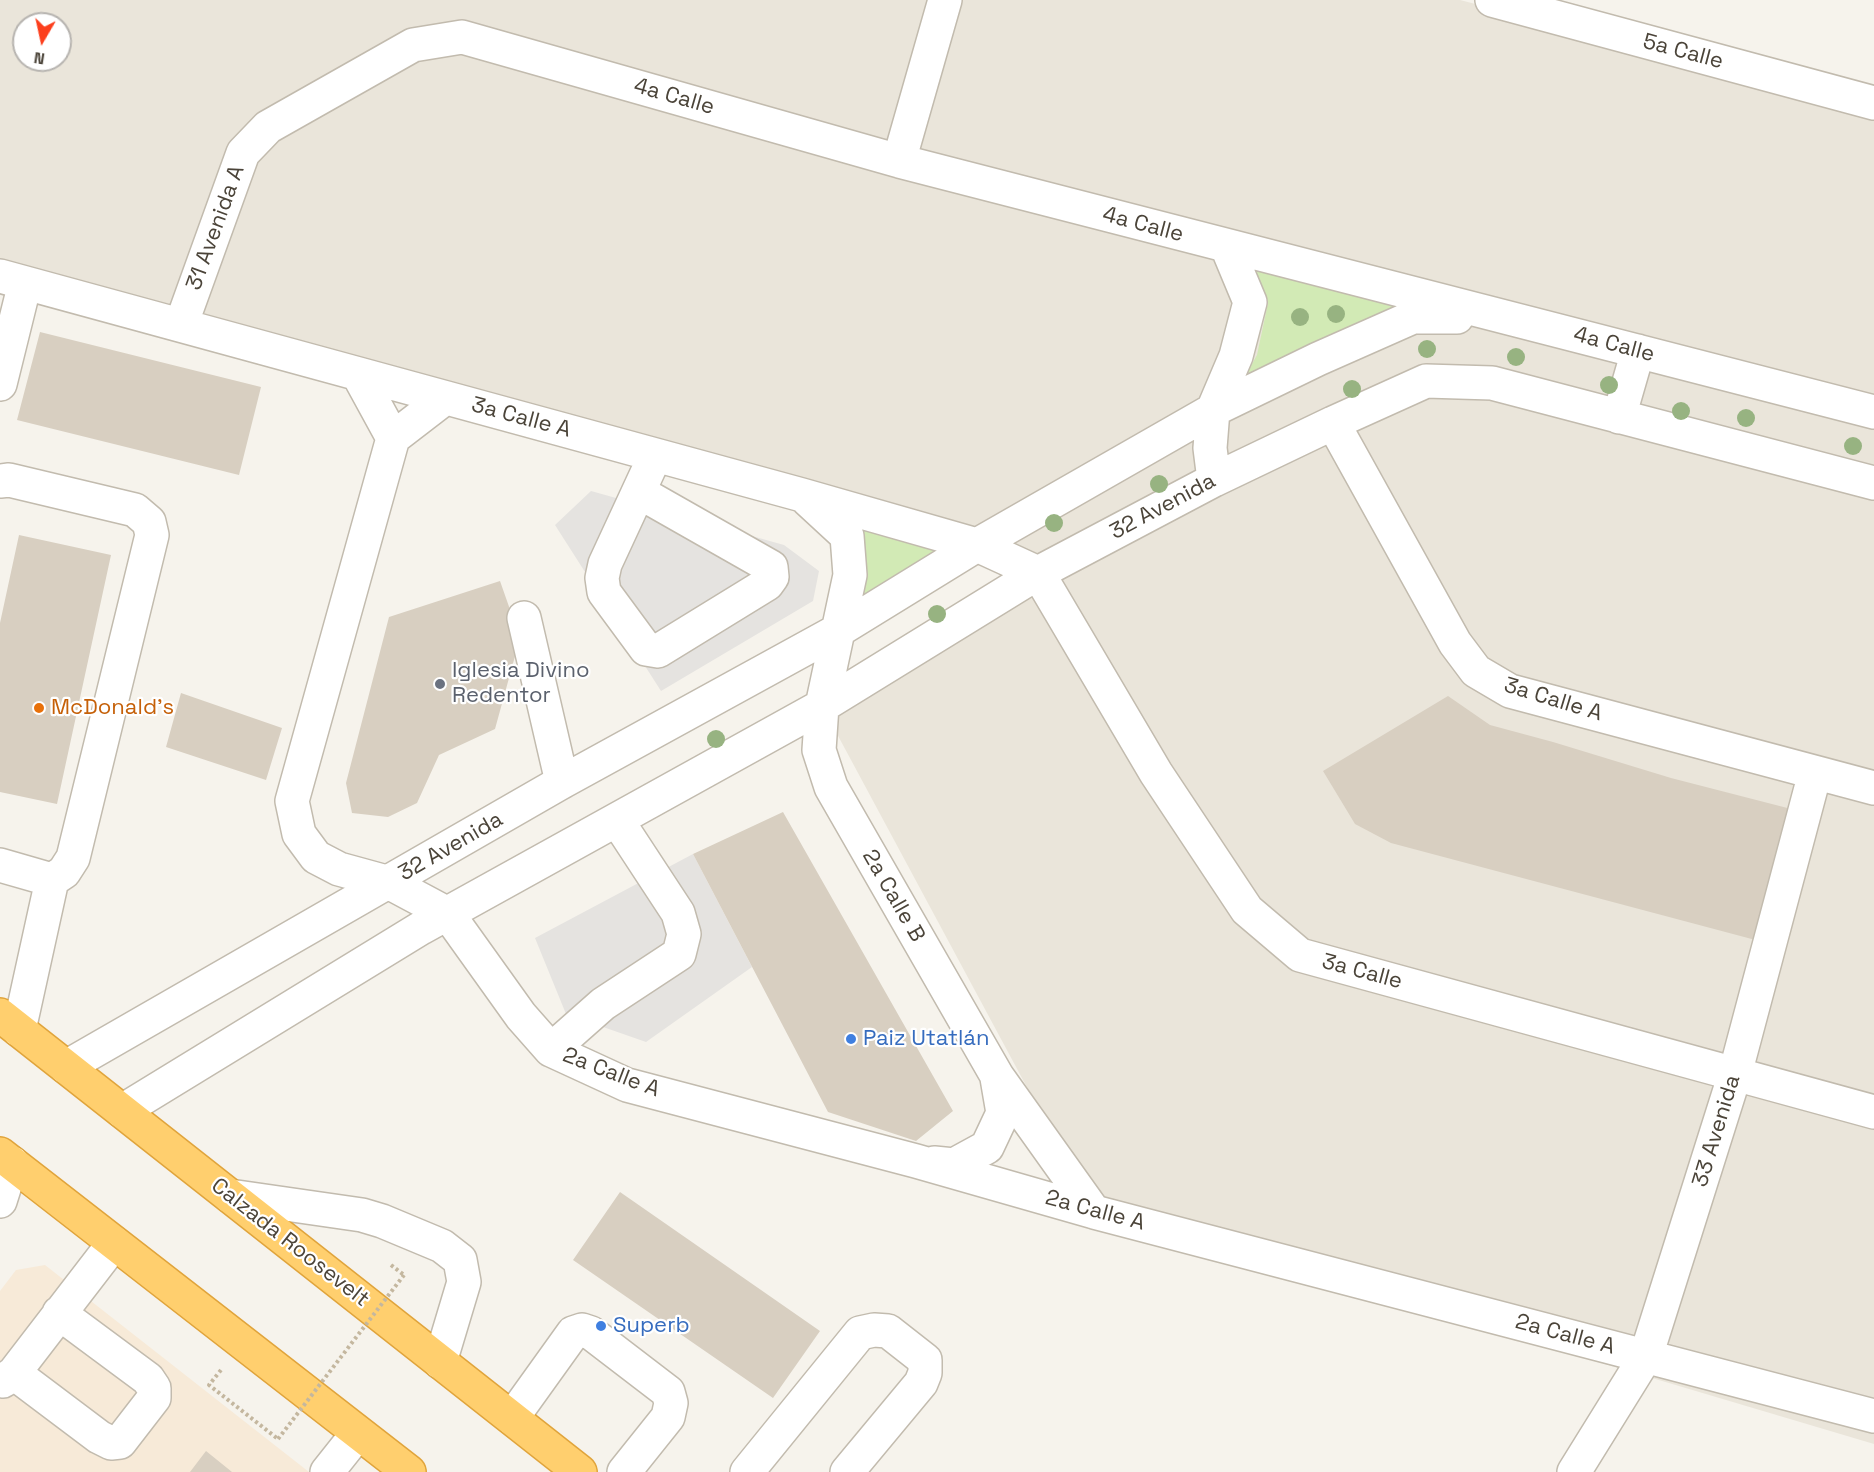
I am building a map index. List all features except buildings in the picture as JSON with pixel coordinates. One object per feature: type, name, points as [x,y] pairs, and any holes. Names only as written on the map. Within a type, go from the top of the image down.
[{"type":"highway","name":"Calzada Roosevelt","points":[[10,1023],[580,1472]]},
{"type":"highway","points":[[6,1159],[409,1472]]},
{"type":"street","points":[[899,161],[945,0]]},
{"type":"street","name":"5a Calle","points":[[1492,0],[1874,103]]},
{"type":"street","name":"4a Calle","points":[[413,45],[462,38],[899,161],[1874,412]]},
{"type":"street","name":"31 Avenida A","points":[[181,325],[243,153],[268,127],[413,45]]},
{"type":"street","points":[[1214,480],[1210,448],[1213,410],[1236,356],[1250,302],[1227,247]]},
{"type":"street","points":[[0,384],[13,280]]},
{"type":"street","name":"3a Calle A","points":[[13,280],[802,495],[977,545],[1038,573]]},
{"type":"street","name":"32 Avenida","points":[[66,1067],[562,782],[838,630],[977,545],[1213,410],[1318,359],[1413,317],[1507,317]]},
{"type":"street","points":[[1638,351],[1619,417],[1874,483]]},
{"type":"street","points":[[358,374],[393,438],[445,398]]},
{"type":"street","name":"32 Avenida","points":[[122,1111],[448,914],[822,706],[1038,573],[1214,480],[1333,423],[1426,381],[1492,383],[1619,417]]},
{"type":"street","name":"3a Calle A","points":[[1333,423],[1455,643],[1476,671],[1510,691],[1874,788]]},
{"type":"street","name":"2a Calle A","points":[[393,438],[292,801],[299,834],[316,857],[339,869],[390,882],[448,914],[521,1016],[551,1050],[627,1085],[916,1161],[1094,1212],[1874,1416]]},
{"type":"street","points":[[639,492],[771,567],[772,577],[767,584],[658,651],[646,649],[604,592],[602,578],[605,564],[655,456]]},
{"type":"street","points":[[0,482],[9,480],[135,510],[149,522],[152,535],[73,858],[64,872],[52,880],[10,1023]]},
{"type":"street","points":[[802,495],[847,536],[850,575],[822,706]]},
{"type":"street","name":"3a Calle","points":[[1038,573],[1156,773],[1248,910],[1300,955],[1874,1112]]},
{"type":"street","points":[[524,618],[562,782]]},
{"type":"street","name":"2a Calle B","points":[[822,706],[819,750],[831,787],[997,1076],[1094,1212]]},
{"type":"street","name":"33 Avenida","points":[[1574,1472],[1646,1356],[1734,1074],[1815,772]]},
{"type":"street","points":[[551,1050],[603,1004],[679,954],[682,944],[684,934],[678,913],[617,820]]},
{"type":"street","points":[[0,865],[52,880]]},
{"type":"street","name":"2a Calle B","points":[[916,1161],[954,1165],[987,1147],[1003,1113],[997,1076]]},
{"type":"street","points":[[0,1201],[6,1159]]},
{"type":"street","points":[[230,1196],[362,1215],[442,1246],[460,1260],[464,1282],[440,1362]]},
{"type":"street","points":[[59,1313],[148,1379],[154,1388],[154,1398],[120,1442],[111,1443],[99,1437],[7,1376],[114,1243]]},
{"type":"street","points":[[512,1418],[573,1333],[582,1330],[591,1333],[668,1392],[671,1403],[668,1417],[624,1472]]},
{"type":"street","points":[[747,1472],[860,1333],[874,1330],[888,1331],[925,1360],[925,1373],[921,1383],[848,1472]]},
{"type":"street","points":[[327,1472],[358,1433]]},
{"type":"path","points":[[209,1385],[278,1439],[405,1275]]},
{"type":"shaded area","points":[[0,0],[1460,0],[1874,107],[1874,1444],[1094,1212],[822,706],[1010,591],[977,541],[0,277]]},
{"type":"shaded area","points":[[591,491],[784,545],[819,571],[813,601],[661,691],[555,525]]},
{"type":"shaded area","points":[[693,854],[752,967],[646,1042],[566,1014],[535,938]]},
{"type":"shaded area","points":[[45,1265],[309,1472],[0,1472],[0,1291],[16,1270]]},
{"type":"green space","points":[[1254,267],[1409,307],[1244,378],[1257,355],[1268,303]]},
{"type":"green space","points":[[828,509],[958,546],[855,611]]},
{"type":"place","name":"Iglesia Divino Redentor","points":[[440,684]]},
{"type":"place","name":"McDonald's","points":[[39,708]]},
{"type":"place","name":"Paiz Utatlán","points":[[851,1039]]},
{"type":"place","name":"Superb","points":[[601,1326]]}]
